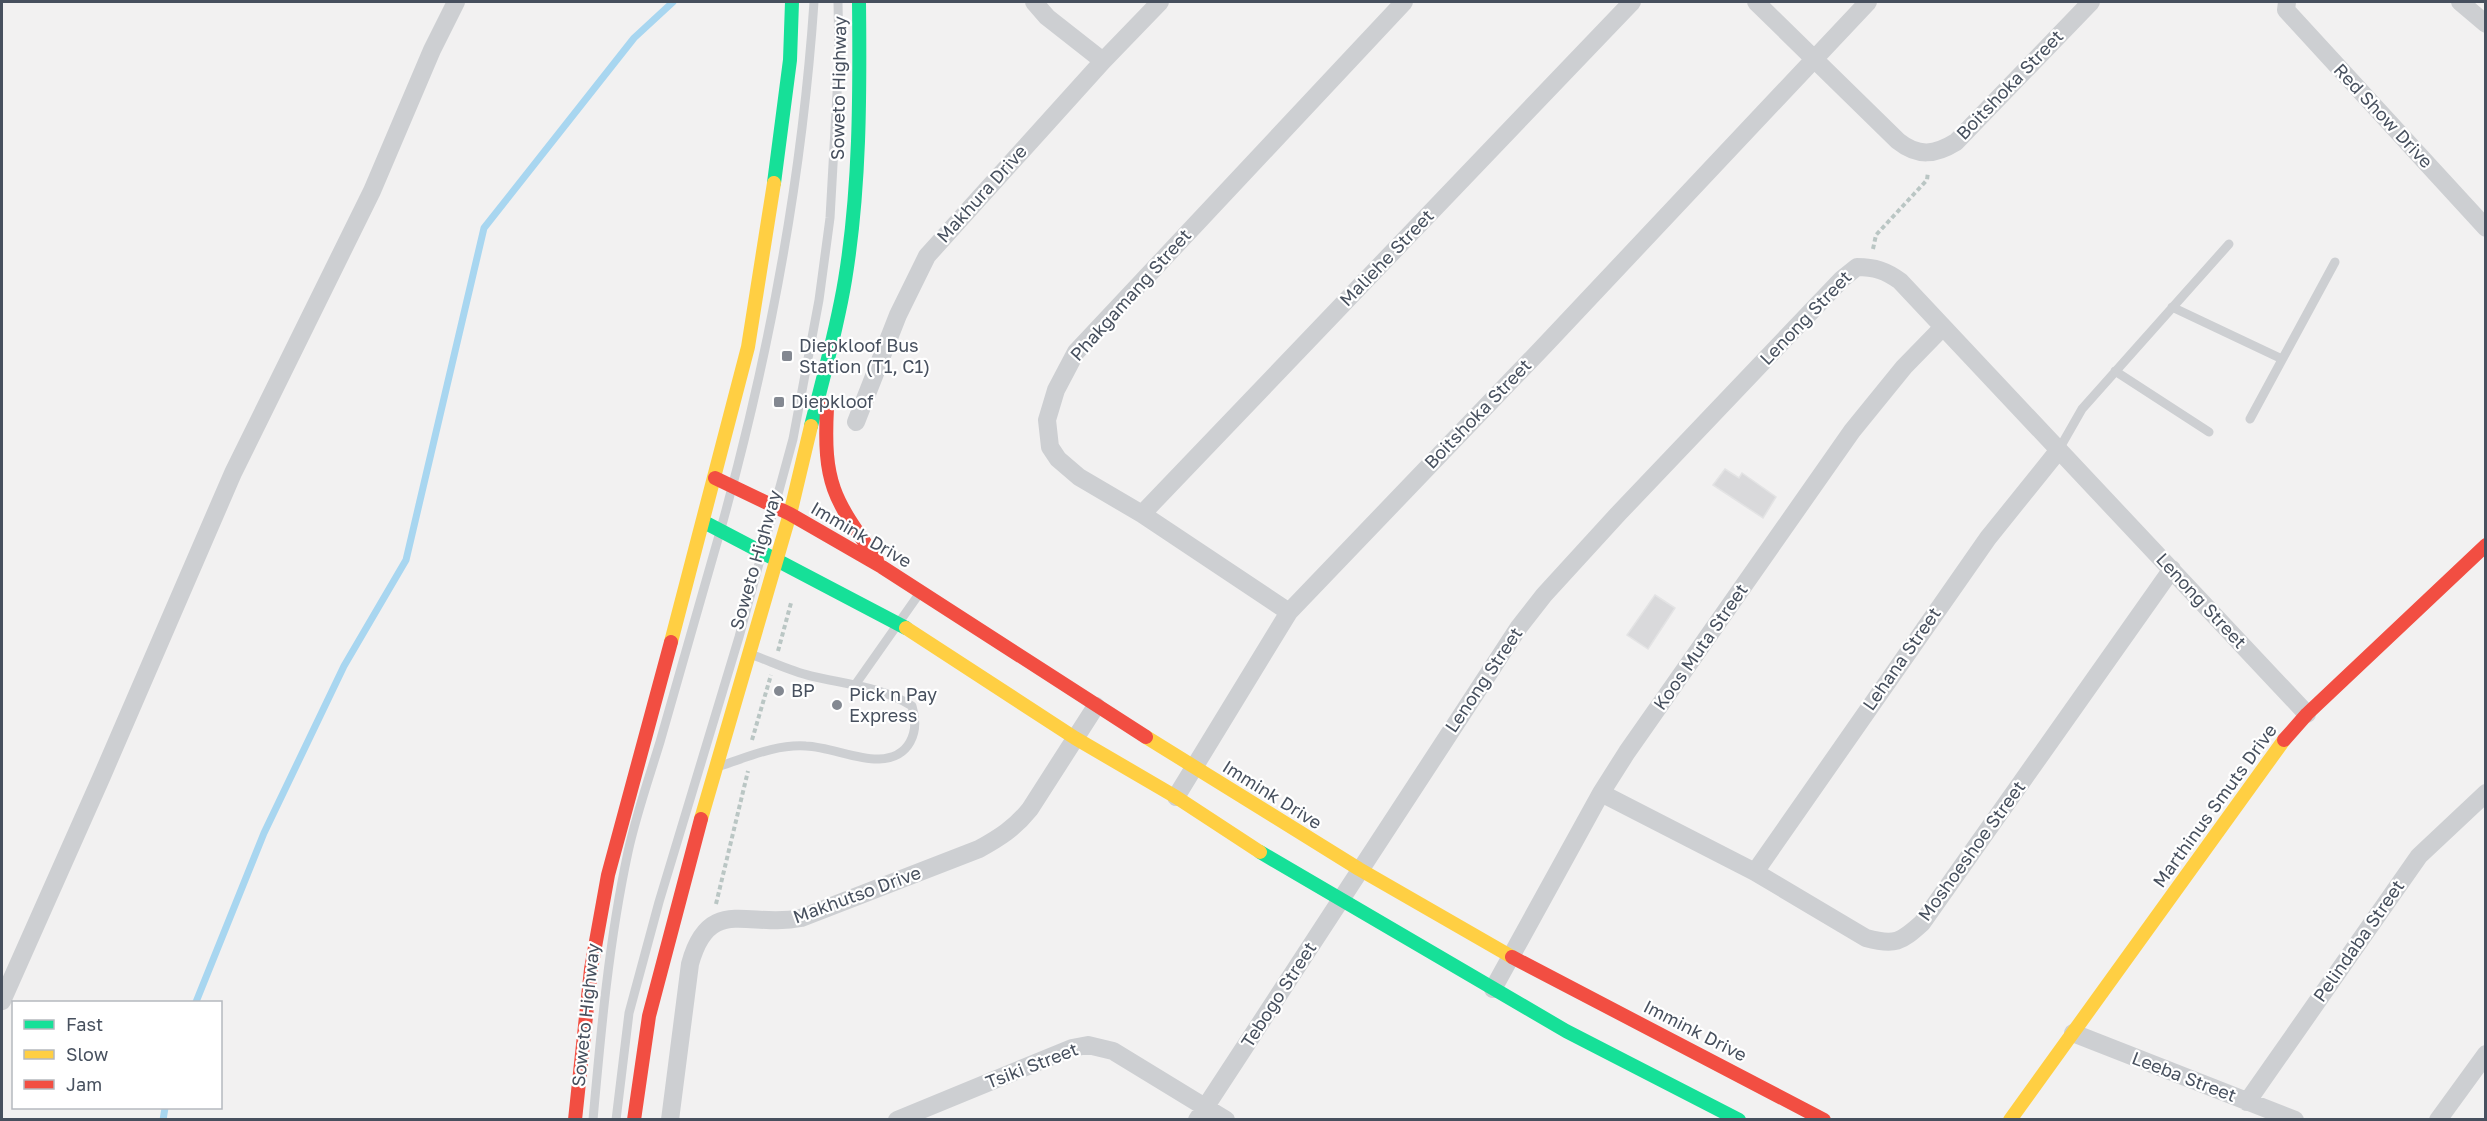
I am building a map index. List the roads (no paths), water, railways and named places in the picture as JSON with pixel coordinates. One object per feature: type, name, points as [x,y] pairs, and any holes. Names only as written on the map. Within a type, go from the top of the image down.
[{"type":"main road","name":"Soweto Highway","points":[[574,1119],[591,969],[608,875],[704,522],[748,347],[781,140],[790,60],[792,2]]},
{"type":"main road","name":"Soweto Highway","points":[[634,1119],[650,1016],[714,768],[790,514],[832,341],[844,279],[855,191],[860,75],[859,2]]},
{"type":"main road","points":[[832,341],[825,437],[830,481],[838,502],[882,567]]},
{"type":"main road","name":"Immink Drive","points":[[715,478],[790,514],[882,567],[1095,706],[1359,869],[1510,956],[1824,1119]]},
{"type":"main road","points":[[704,522],[898,623],[1076,738],[1176,797],[1341,901],[1493,989],[1566,1031],[1739,1119]]},
{"type":"main road","name":"Marthinus Smuts Drive","points":[[2010,1119],[2252,782],[2307,714],[2486,545]]},
{"type":"street","points":[[2,1001],[233,473],[372,191],[432,50],[456,2]]},
{"type":"street","points":[[1034,2],[1047,17],[1103,61]]},
{"type":"street","name":"Makhura Drive","points":[[856,422],[898,315],[927,256],[1103,61],[1160,2]]},
{"type":"street","name":"Phakgamang Street","points":[[1289,612],[1142,514],[1080,477],[1058,459],[1050,447],[1047,420],[1056,390],[1076,352],[1404,2]]},
{"type":"street","name":"Maliehe Street","points":[[1142,514],[1632,2]]},
{"type":"street","points":[[1756,2],[1815,58]]},
{"type":"street","name":"Boitshoka Street","points":[[1176,797],[1289,612],[1545,345],[1868,2]]},
{"type":"street","name":"Boitshoka Street","points":[[1815,58],[1908,150],[1930,153],[1942,151],[1956,142],[2091,2]]},
{"type":"street","name":"Red Show Drive","points":[[2287,2],[2286,10],[2486,228]]},
{"type":"street","points":[[2460,2],[2486,24]]},
{"type":"street","name":"Lenong Street","points":[[1359,869],[1519,627],[1544,595],[1842,279],[1857,267],[1868,267],[1889,273],[1899,281],[2307,714]]},
{"type":"street","name":"Koos Muta Street","points":[[1493,989],[1601,793],[1627,752],[1852,431],[1904,367],[1943,327]]},
{"type":"street","name":"Lehana Street","points":[[1755,872],[1988,538],[2058,451]]},
{"type":"street","name":"Moshoeshoe Street","points":[[1601,793],[1755,872],[1866,938],[1896,943],[1922,922],[2172,569]]},
{"type":"street","name":"Makhutso Drive","points":[[670,1119],[690,964],[697,941],[711,925],[732,918],[775,922],[801,918],[979,849],[1002,837],[1019,823],[1095,706]]},
{"type":"street","name":"Pelindaba Street","points":[[2247,1102],[2419,856],[2486,793]]},
{"type":"street","name":"Tebogo Street","points":[[1201,1114],[1341,901],[1359,869]]},
{"type":"street","name":"Leeba Street","points":[[2073,1033],[2295,1119]]},
{"type":"street","name":"Tsiki Street","points":[[897,1119],[1072,1048],[1088,1045],[1113,1051],[1201,1114],[1226,1119]]},
{"type":"street","points":[[2438,1119],[2486,1054]]},
{"type":"lane","name":"Soweto Highway","points":[[593,1119],[601,1021],[614,925],[629,849],[732,486],[766,342],[804,126],[814,2]]},
{"type":"lane","name":"Soweto Highway","points":[[616,1119],[629,1013],[658,902],[762,552],[795,427],[819,300],[830,218],[839,58],[838,2]]},
{"type":"lane","points":[[2058,451],[2082,409],[2229,244]]},
{"type":"lane","points":[[2250,419],[2335,262]]},
{"type":"lane","points":[[2172,307],[2282,359]]},
{"type":"lane","points":[[2115,371],[2209,432]]},
{"type":"lane","points":[[855,685],[921,592]]},
{"type":"lane","points":[[714,768],[780,747],[807,746],[879,759],[896,754],[910,744],[916,720],[912,706],[901,699],[855,685],[809,676],[748,653]]},
{"type":"waterway","points":[[196,1001],[264,833],[344,666],[406,560],[484,228],[634,38],[673,2]]},
{"type":"waterway","points":[[163,1120],[165,1109]]},
{"type":"place","name":"Diepkloof Bus Station (T1, C1)","points":[[787,356]]},
{"type":"place","name":"Diepkloof","points":[[779,402]]},
{"type":"place","name":"BP","points":[[779,691]]},
{"type":"place","name":"Pick n Pay Express","points":[[837,705]]}]
